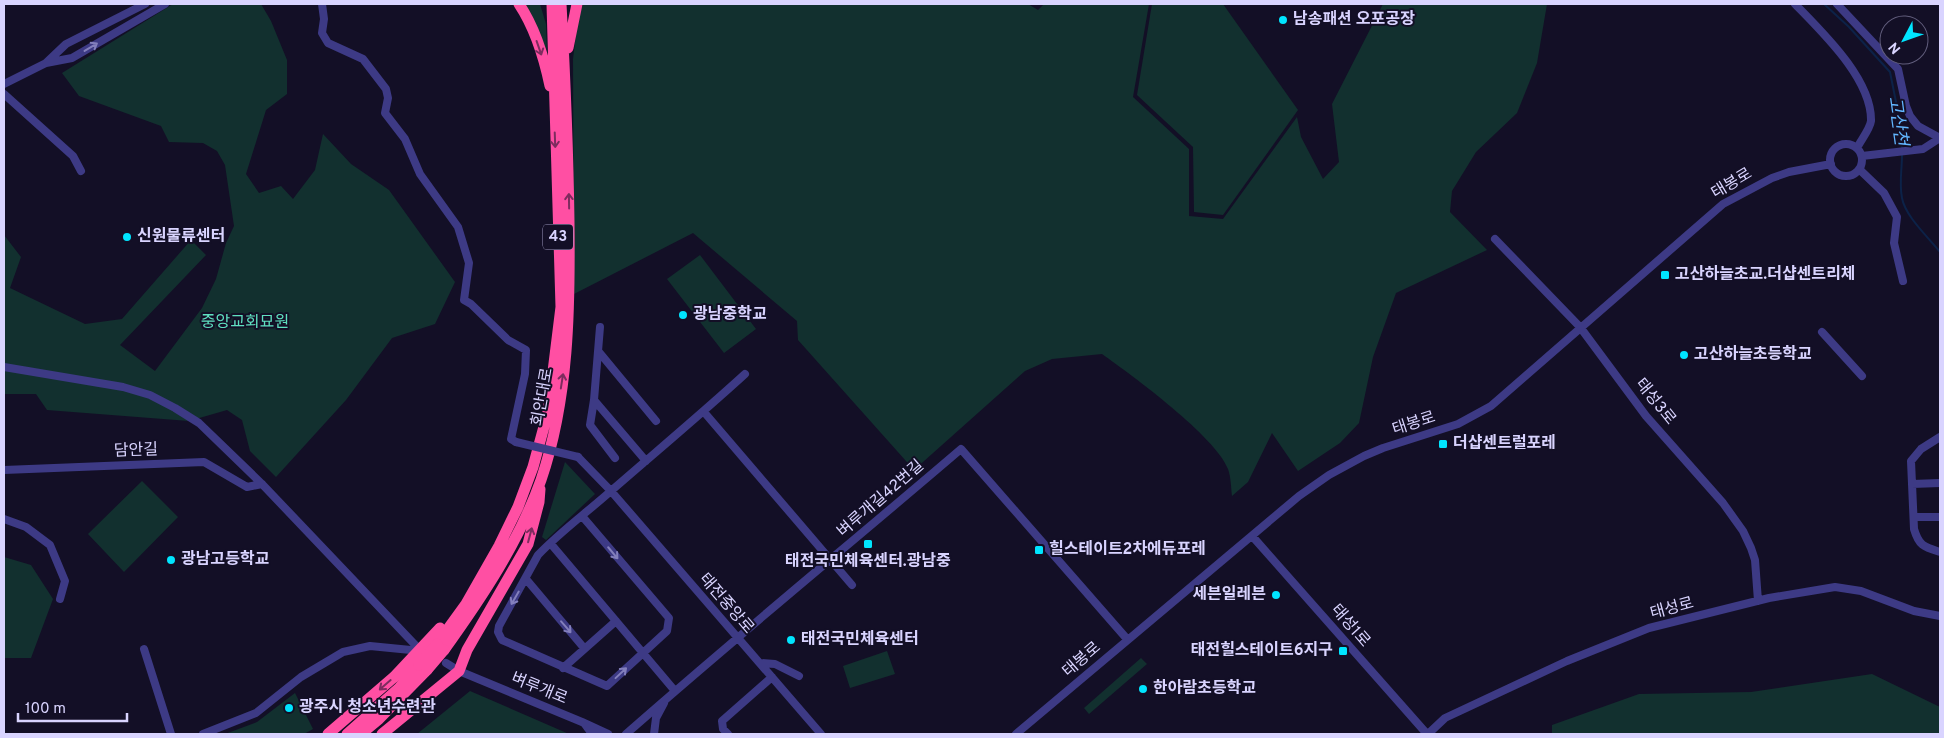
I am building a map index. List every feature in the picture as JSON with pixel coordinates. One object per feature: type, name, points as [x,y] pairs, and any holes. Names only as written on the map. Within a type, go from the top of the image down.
[{"type":"highway","points":[[519,4],[530,20],[546,68],[554,108]]},
{"type":"highway","name":"회안대로","points":[[440,646],[499,546],[518,507],[533,467],[548,412],[560,307],[552,4]]},
{"type":"highway","name":"회안대로","points":[[440,646],[476,605],[511,548],[541,480],[558,409],[565,363],[569,313],[569,188],[561,4]]},
{"type":"highway","points":[[565,69],[577,4]]},
{"type":"highway","points":[[328,734],[394,678],[423,651],[438,632],[485,562],[514,500],[533,467]]},
{"type":"highway","points":[[382,734],[459,671],[467,650],[528,544],[539,502],[541,480]]},
{"type":"highway","name":"43","points":[[361,734],[379,719],[440,646]]},
{"type":"highway","name":"43","points":[[347,734],[423,668]]},
{"type":"street","points":[[46,63],[66,44],[145,4]]},
{"type":"street","points":[[4,84],[46,63],[72,58],[165,4]]},
{"type":"street","name":"태전중앙로","points":[[322,4],[324,19],[322,33],[328,43],[362,59],[386,89],[388,98],[385,113],[404,139],[420,174],[458,227],[469,263],[464,300],[471,304],[508,340],[526,350],[521,398],[511,440],[578,457],[611,491],[822,734]]},
{"type":"street","points":[[1796,4],[1851,67],[1869,104],[1871,123],[1857,148]]},
{"type":"street","points":[[1837,4],[1898,69],[1906,106],[1918,126],[1940,138],[1923,149],[1862,156]]},
{"type":"street","points":[[6,98],[73,156],[81,171]]},
{"type":"street","points":[[1848,144],[1857,148],[1862,156],[1859,170],[1853,174],[1842,175],[1831,164],[1832,154],[1838,146],[1848,144]]},
{"type":"street","name":"태봉로","points":[[1016,734],[1299,496],[1347,465],[1383,448],[1458,424],[1491,406],[1723,204],[1772,178],[1790,172],[1831,164]]},
{"type":"street","points":[[1859,170],[1884,193],[1897,217],[1894,243],[1903,281]]},
{"type":"street","name":"태성3로","points":[[1495,239],[1580,327],[1646,416],[1723,503],[1743,531],[1755,560],[1758,601]]},
{"type":"street","points":[[600,327],[599,352],[590,425],[615,458]]},
{"type":"street","points":[[1822,332],[1862,376]]},
{"type":"street","points":[[599,352],[656,421]]},
{"type":"street","points":[[4,368],[123,387],[150,395],[176,408],[199,423],[262,484],[423,651]]},
{"type":"street","points":[[582,516],[669,618],[667,631],[607,686],[502,640],[498,632],[499,626],[538,555],[582,516],[611,491],[704,412],[745,374]]},
{"type":"street","points":[[594,400],[646,461]]},
{"type":"street","points":[[704,412],[852,585]]},
{"type":"street","points":[[1940,437],[1921,449],[1911,461],[1917,539],[1925,548],[1940,552]]},
{"type":"street","name":"벼루개길42번길","points":[[626,734],[666,698],[961,449],[1127,639]]},
{"type":"street","name":"담안길","points":[[4,470],[204,462],[246,487],[262,484]]},
{"type":"street","points":[[1912,484],[1940,483]]},
{"type":"street","points":[[1914,516],[1940,517]]},
{"type":"street","points":[[4,519],[26,527],[50,545],[65,581],[60,599]]},
{"type":"street","name":"태성1로","points":[[1253,536],[1427,734]]},
{"type":"street","points":[[551,544],[675,691]]},
{"type":"street","points":[[526,579],[584,648]]},
{"type":"street","name":"태성로","points":[[1427,734],[1445,718],[1567,661],[1649,628],[1758,601],[1835,586],[1861,591],[1914,611],[1940,616]]},
{"type":"street","points":[[563,668],[616,621]]},
{"type":"street","points":[[203,734],[256,713],[301,677],[343,652],[370,646],[423,651]]},
{"type":"street","points":[[144,649],[171,734]]},
{"type":"street","name":"벼루개로","points":[[446,663],[459,671],[608,734]]},
{"type":"street","points":[[760,663],[776,664],[798,676]]},
{"type":"street","points":[[728,734],[723,729],[722,721],[772,677]]},
{"type":"street","points":[[654,734],[656,718],[666,698]]},
{"type":"street","points":[[582,722],[592,734]]},
{"type":"green space","name":"중앙교회묘원","points":[[173,4],[261,4],[271,21],[287,60],[287,94],[266,110],[246,174],[259,193],[281,186],[293,199],[315,170],[323,134],[351,164],[389,190],[455,282],[435,324],[392,338],[346,400],[276,477],[250,451],[242,420],[227,410],[189,421],[47,410],[36,394],[4,394],[4,235],[21,257],[10,288],[85,324],[122,319],[191,240],[206,255],[120,345],[155,371],[202,308],[216,279],[226,243],[234,226],[225,165],[217,151],[203,143],[169,142],[161,126],[79,96],[62,73]]},
{"type":"green space","points":[[524,4],[540,4],[546,24],[547,50]]},
{"type":"green space","points":[[583,4],[1028,4],[1038,10],[1044,4],[1149,4],[1133,97],[1189,149],[1189,216],[1223,219],[1297,117],[1301,137],[1323,179],[1339,162],[1332,104],[1383,4],[1547,4],[1537,63],[1517,113],[1476,152],[1452,191],[1450,212],[1487,250],[1396,293],[1373,357],[1359,423],[1340,443],[1298,471],[1272,433],[1248,482],[1232,496],[1228,469],[1208,441],[1172,408],[1102,354],[1052,359],[1025,371],[914,470],[798,340],[797,321],[693,233],[574,294],[573,59],[578,18]]},
{"type":"green space","points":[[1152,4],[1223,4],[1298,110],[1223,215],[1194,212],[1193,147],[1137,95]]},
{"type":"green space","points":[[700,255],[756,329],[724,353],[667,279]]},
{"type":"green space","points":[[565,462],[595,494],[546,540],[542,537]]},
{"type":"green space","points":[[142,481],[178,517],[124,572],[88,534]]},
{"type":"green space","points":[[4,557],[31,565],[53,599],[31,658],[4,658]]},
{"type":"green space","points":[[887,651],[895,674],[850,688],[843,666]]},
{"type":"green space","points":[[1141,658],[1147,664],[1089,714],[1084,708]]},
{"type":"green space","points":[[1872,674],[1940,707],[1940,734],[1552,734],[1552,725],[1639,694],[1751,692]]},
{"type":"green space","points":[[470,691],[569,734],[417,734]]},
{"type":"green space","name":"광주시 청소년수련관","points":[[295,693],[313,729],[304,734],[225,734],[257,722]]},
{"type":"waterway","name":"고산천","points":[[1824,4],[1849,27],[1890,72],[1898,112],[1902,148]]},
{"type":"waterway","name":"고산천","points":[[1902,155],[1901,187],[1904,205],[1912,219],[1940,252]]},
{"type":"place","name":"남송패션 오포공장","points":[[1283,20]]},
{"type":"place","name":"신원물류센터","points":[[127,237]]},
{"type":"place","name":"고산하늘초교.더샵센트리체","points":[[1665,275]]},
{"type":"place","name":"광남중학교","points":[[683,315]]},
{"type":"place","name":"고산하늘초등학교","points":[[1684,355]]},
{"type":"place","name":"더샵센트럴포레","points":[[1443,444]]},
{"type":"place","name":"태전국민체육센터.광남중","points":[[868,544]]},
{"type":"place","name":"힐스테이트2차에듀포레","points":[[1039,550]]},
{"type":"place","name":"광남고등학교","points":[[171,560]]},
{"type":"place","name":"세븐일레븐","points":[[1276,595]]},
{"type":"place","name":"태전국민체육센터","points":[[791,640]]},
{"type":"place","name":"태전힐스테이트6지구","points":[[1343,651]]},
{"type":"place","name":"한아람초등학교","points":[[1143,689]]},
{"type":"place","name":"광주시 청소년수련관","points":[[289,708]]}]
